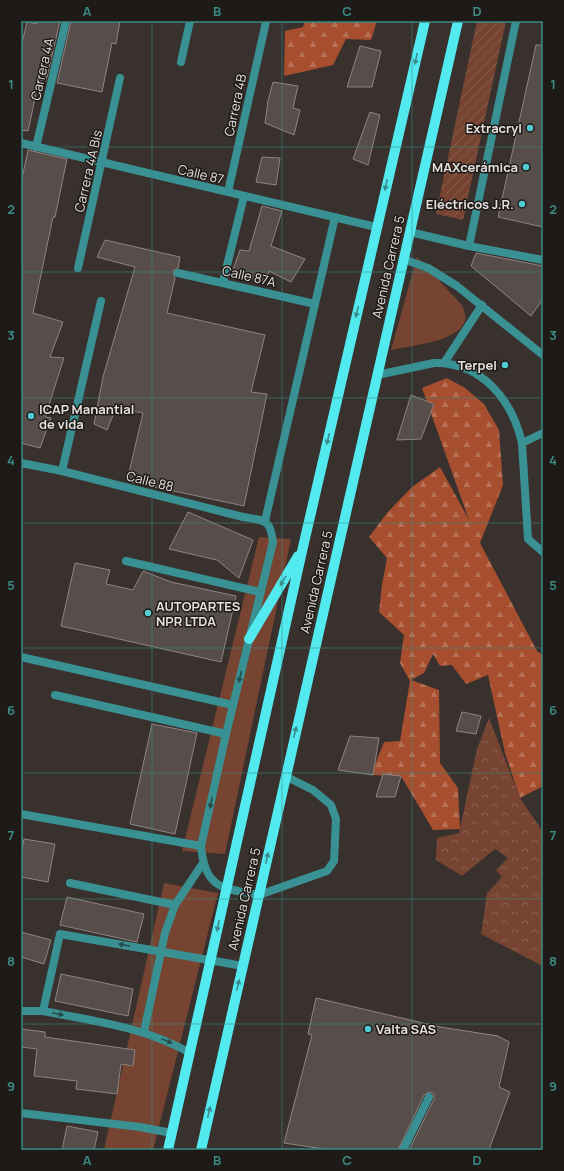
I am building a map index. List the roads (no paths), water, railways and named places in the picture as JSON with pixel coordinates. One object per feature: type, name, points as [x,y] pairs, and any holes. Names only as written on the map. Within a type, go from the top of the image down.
[{"type":"main road","name":"Avenida Carrera 5","points":[[168,1150],[303,547],[425,21]]},
{"type":"main road","name":"Avenida Carrera 5","points":[[200,1150],[458,21]]},
{"type":"main road","points":[[249,639],[303,547]]},
{"type":"street","name":"Carrera 4A","points":[[36,147],[66,21]]},
{"type":"street","points":[[181,62],[190,21]]},
{"type":"street","points":[[469,246],[516,21]]},
{"type":"street","name":"Carrera 4B","points":[[228,192],[266,22]]},
{"type":"street","name":"Carrera 4A Bis","points":[[78,268],[120,78]]},
{"type":"street","name":"Calle 87","points":[[21,143],[376,227]]},
{"type":"street","points":[[223,282],[244,196]]},
{"type":"street","points":[[285,776],[313,790],[331,805],[336,819],[334,861],[327,871],[259,895],[227,888],[212,881],[203,863],[202,846],[226,734],[273,542],[268,524],[334,217]]},
{"type":"street","points":[[410,232],[469,246],[543,260]]},
{"type":"street","points":[[403,259],[428,268],[457,286],[543,355]]},
{"type":"street","name":"Calle 87A","points":[[178,273],[315,304]]},
{"type":"street","points":[[62,471],[101,301]]},
{"type":"street","points":[[444,363],[482,306]]},
{"type":"street","points":[[377,376],[434,363],[444,363],[464,367],[492,387],[508,407],[519,430],[522,443],[528,539],[543,552]]},
{"type":"street","points":[[522,443],[543,433]]},
{"type":"street","name":"Calle 88","points":[[21,463],[62,471],[268,524]]},
{"type":"street","points":[[126,561],[260,592]]},
{"type":"street","points":[[21,657],[233,705]]},
{"type":"street","points":[[55,695],[226,734]]},
{"type":"street","points":[[21,814],[202,846]]},
{"type":"street","points":[[144,1032],[165,933],[175,905],[203,863]]},
{"type":"street","points":[[70,883],[175,905]]},
{"type":"street","points":[[43,1011],[60,934],[243,966]]},
{"type":"street","points":[[21,1011],[43,1011],[144,1032],[176,1045],[190,1053]]},
{"type":"street","points":[[403,1150],[429,1097]]},
{"type":"street","points":[[21,1113],[140,1127],[172,1133]]},
{"type":"place","name":"Extracryl","points":[[530,128]]},
{"type":"place","name":"MAXcerámica","points":[[526,167]]},
{"type":"place","name":"Eléctricos J.R.","points":[[522,204]]},
{"type":"place","name":"Terpel","points":[[505,365]]},
{"type":"place","name":"ICAP Manantial de vida","points":[[31,416]]},
{"type":"place","name":"AUTOPARTES NPR LTDA","points":[[148,613]]},
{"type":"place","name":"Valta SAS","points":[[368,1029]]}]
